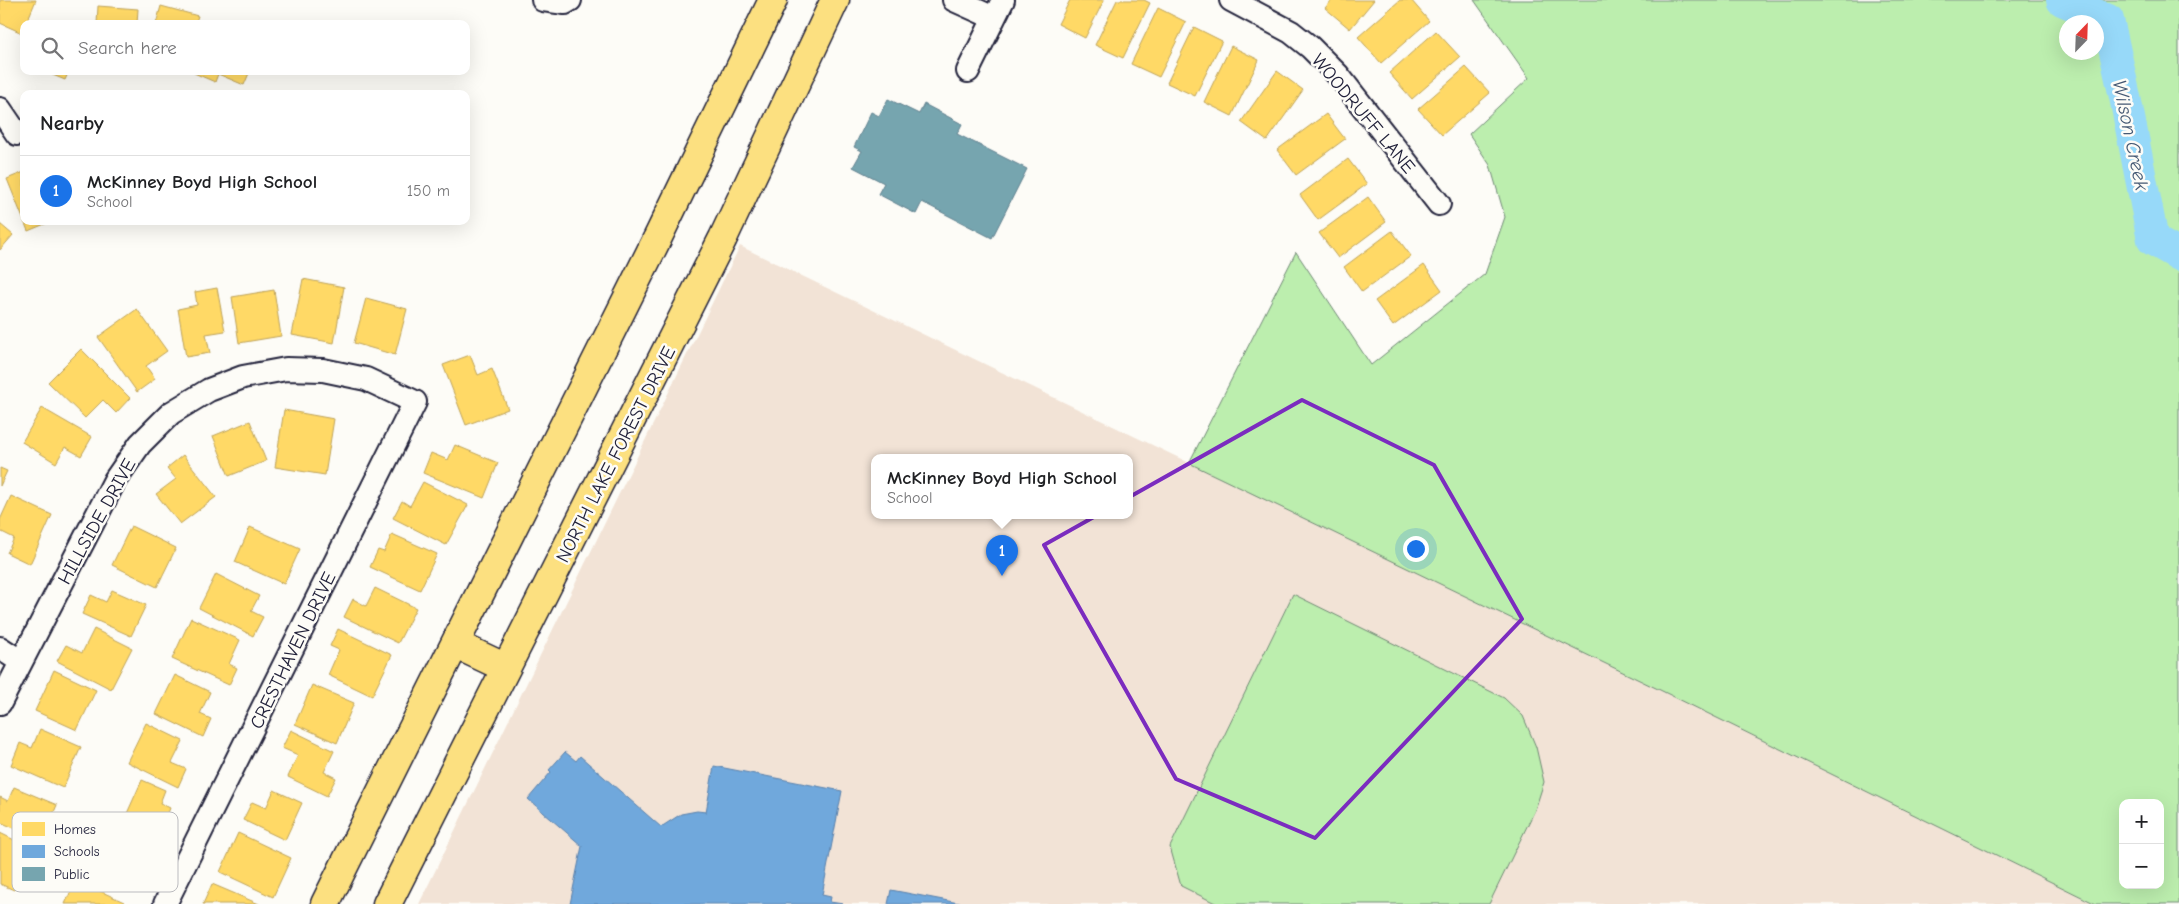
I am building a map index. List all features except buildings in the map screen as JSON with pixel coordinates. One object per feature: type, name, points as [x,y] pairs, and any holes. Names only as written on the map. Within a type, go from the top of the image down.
[{"type":"main road","points":[[325,904],[658,237],[772,0]]},
{"type":"main road","name":"NORTH LAKE FOREST DRIVE","points":[[387,904],[723,238],[835,0]]},
{"type":"main road","points":[[455,644],[506,668]]},
{"type":"street","points":[[954,0],[998,9],[968,71]]},
{"type":"street","name":"WOODRUFF LANE","points":[[1231,0],[1291,32],[1321,58],[1338,75],[1439,204]]},
{"type":"street","points":[[0,109],[14,136]]},
{"type":"street","name":"HILLSIDE DRIVE","points":[[0,704],[20,661],[115,480],[140,444],[171,413],[209,390],[243,377],[286,369],[323,370],[366,379],[409,399]]},
{"type":"street","name":"CRESTHAVEN DRIVE","points":[[178,878],[415,402],[409,399]]},
{"type":"street","points":[[0,648],[20,661]]},
{"type":"street","name":"CRESTHAVEN DRIVE","points":[[165,904],[171,892]]},
{"type":"highlighted area","points":[[1302,400],[1434,465],[1522,619],[1315,838],[1176,779],[1044,545]]},
{"type":"shaded area","points":[[740,246],[1660,690],[2096,904],[419,904]]},
{"type":"green space","points":[[1474,0],[2179,0],[2179,904],[2096,904],[1660,690],[1189,463],[1296,252],[1371,365],[1485,274],[1505,217],[1490,165],[1469,134],[1529,78]]},
{"type":"green space","points":[[1293,594],[1504,698],[1523,716],[1536,747],[1544,782],[1535,810],[1489,904],[1217,904],[1181,886],[1170,847]]},
{"type":"waterway","name":"Wilson Creek","points":[[2062,0],[2108,20],[2153,240],[2179,255]]},
{"type":"place","name":"McKinney Boyd High School","points":[[1002,576]]}]
